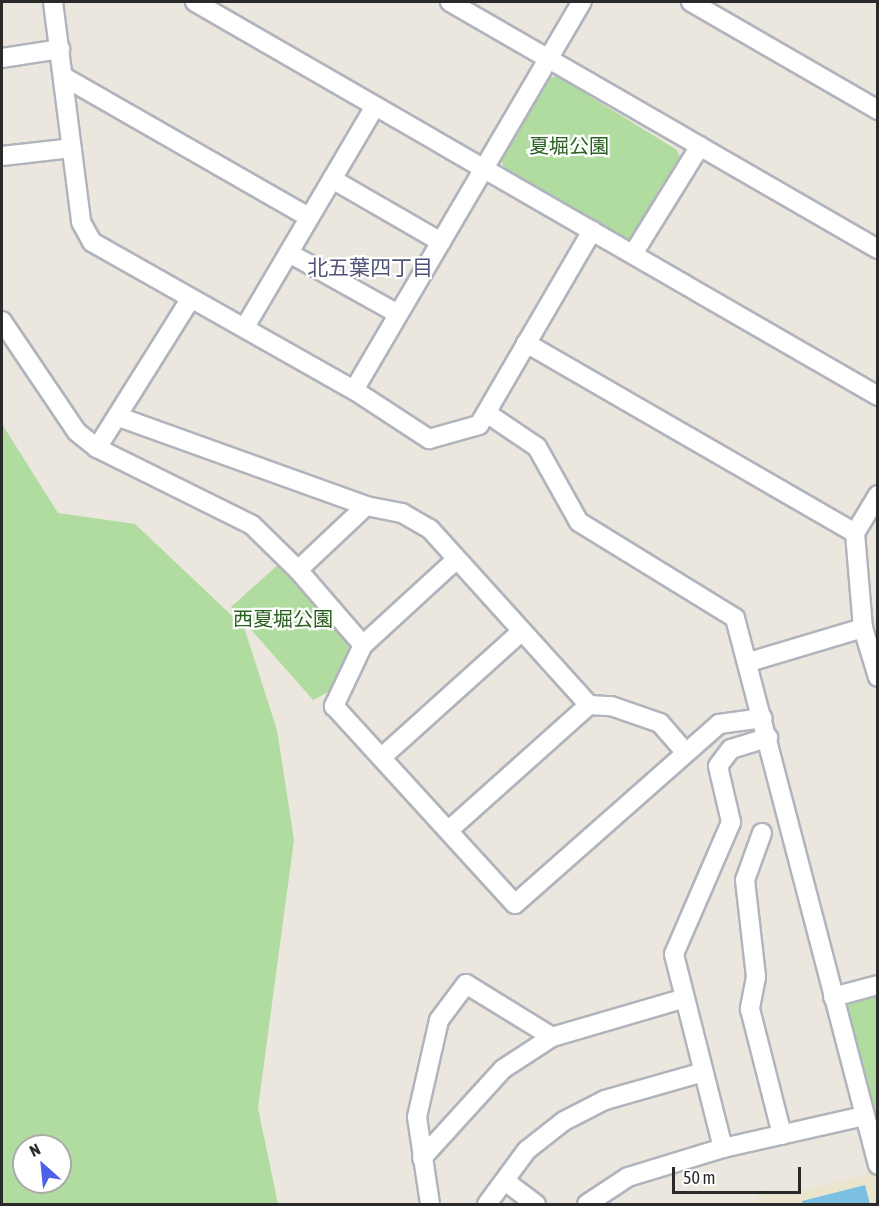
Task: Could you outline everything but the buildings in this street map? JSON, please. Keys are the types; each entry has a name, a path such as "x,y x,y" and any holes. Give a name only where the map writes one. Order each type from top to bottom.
{"street":[{"path":"53,2 81,222 92,242 190,300 244,327 354,390 429,439 479,425 488,414 526,343 592,231"},
{"path":"195,2 374,108 878,396"},
{"path":"450,2 878,249"},
{"path":"354,390 582,2"},
{"path":"691,2 878,111"},
{"path":"2,58 60,49"},
{"path":"64,77 308,217"},
{"path":"244,327 374,108"},
{"path":"633,254 700,146"},
{"path":"2,156 72,148"},
{"path":"332,179 441,242"},
{"path":"289,253 398,314"},
{"path":"97,448 119,417 190,300"},
{"path":"2,321 77,432 97,448 252,525 298,570 363,645"},
{"path":"526,343 855,533"},
{"path":"488,414 537,447 579,522 735,618 749,662 877,1165"},
{"path":"119,417 366,506 402,513 430,529 589,705"},
{"path":"878,495 855,533 863,628 878,677"},
{"path":"298,570 366,506"},
{"path":"457,559 363,645 334,706 514,904 684,751 719,724 763,718"},
{"path":"749,662 863,628"},
{"path":"382,757 522,632"},
{"path":"449,830 589,705 611,706 660,723 684,751"},
{"path":"723,1148 682,999 674,954 731,822 718,766 731,749 768,738"},
{"path":"762,834 745,880 756,977 750,1009 782,1135"},
{"path":"430,1204 417,1117 424,1065 439,1020 466,984 552,1037"},
{"path":"833,997 878,985"},
{"path":"422,1158 503,1069 552,1037 682,999"},
{"path":"487,1204 527,1150 564,1121 605,1100 702,1072"},
{"path":"587,1204 628,1177 723,1148 864,1116"},
{"path":"505,1181 536,1204"}],"shaded area":[{"path":"877,1165 877,1204 752,1204 762,1190 793,1193 869,1174"}],"green space":[{"name":"夏堀公園","path":"557,76 677,150 682,162 638,236 628,242 505,169 499,157 542,79"},
{"path":"2,424 58,513 135,524 244,627 277,730 294,840 258,1108 278,1204 2,1204"},
{"name":"西夏堀公園","path":"279,564 348,645 351,657 332,690 313,700 231,607"},
{"path":"877,991 877,1121 846,1007 853,998"}],"water":[{"path":"865,1185 870,1204 803,1204 802,1201"}],"district":[{"name":"北五葉四丁目","path":"370,267"}]}
